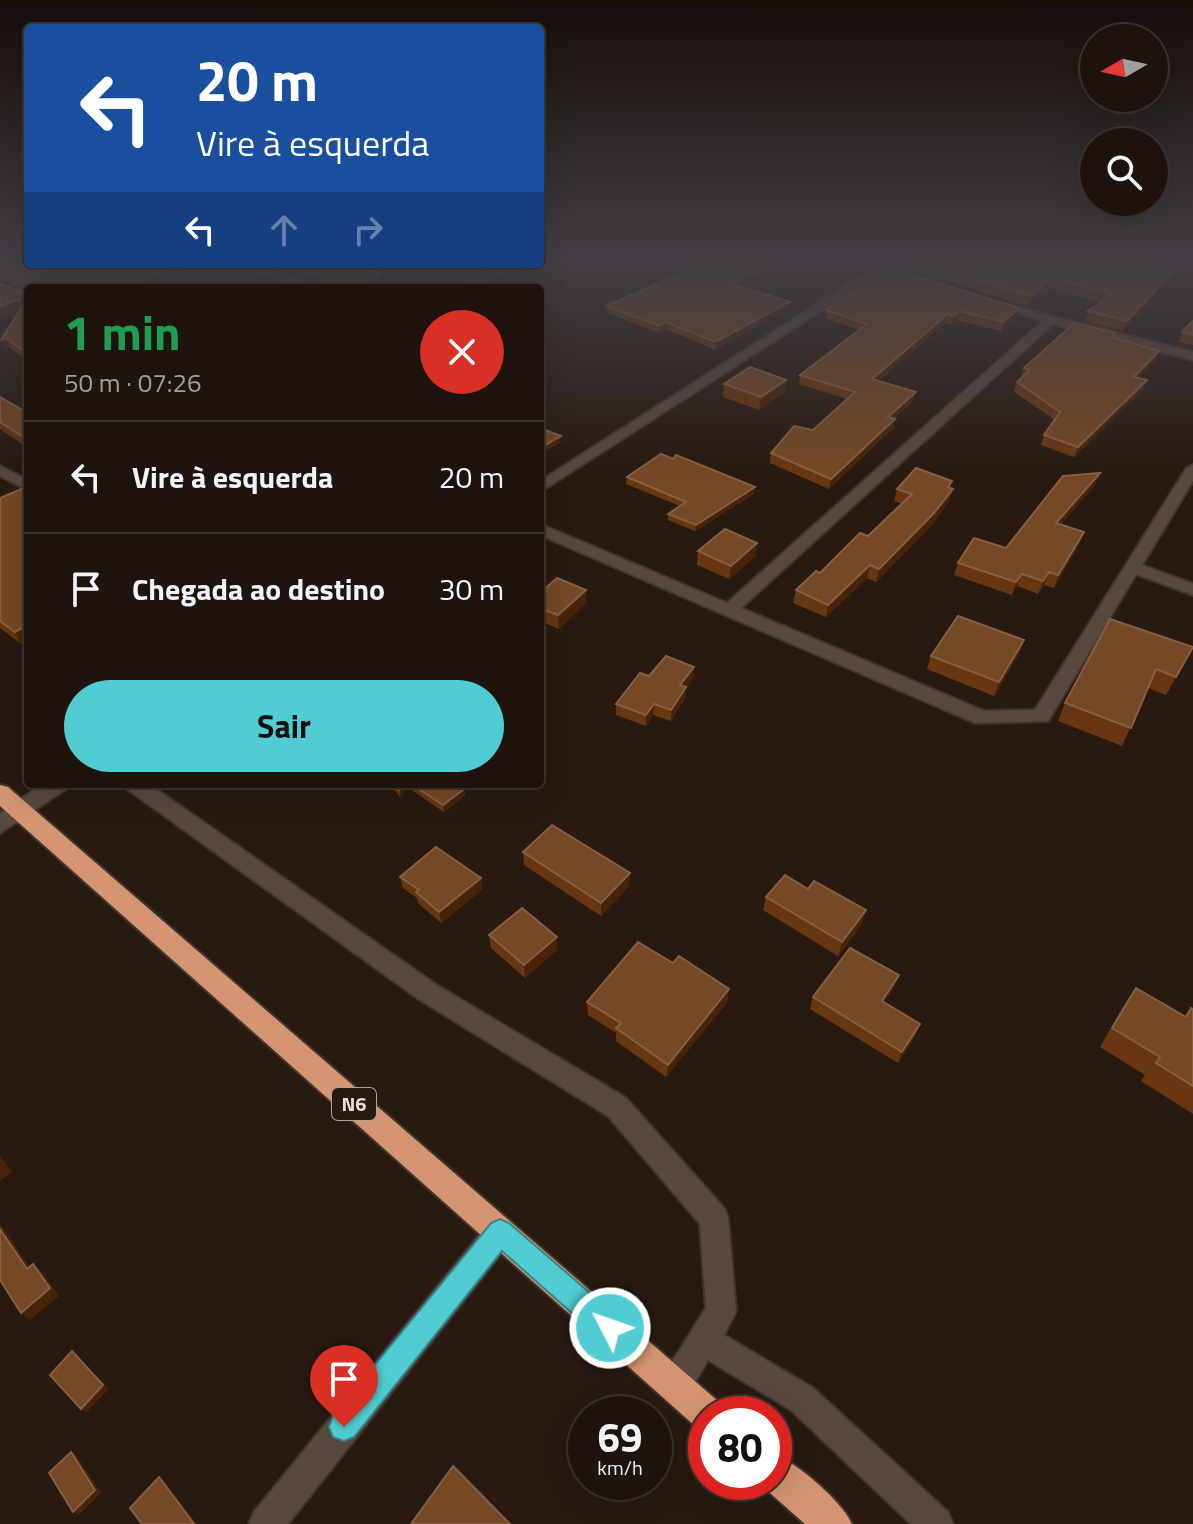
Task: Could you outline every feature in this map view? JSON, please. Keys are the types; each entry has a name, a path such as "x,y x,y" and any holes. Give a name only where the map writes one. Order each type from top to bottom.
{"highway":[{"name":"N6","path":"6,809 500,1232 688,1397"},
{"path":"792,1488 833,1524"}],"street":[{"path":"544,485 781,332"},
{"path":"729,610 1038,332"},
{"path":"1099,332 1193,356"},
{"path":"544,531 982,718 1041,716 1193,469"},
{"path":"0,470 23,488"},
{"path":"1132,567 1193,590"},
{"path":"6,809 51,788"},
{"path":"140,788 426,991 617,1107 714,1218 721,1311 675,1386"},
{"path":"266,1524 500,1232"},
{"path":"704,1340 802,1399 936,1524"}],"building":[{"path":"6,332 24,332 24,351 6,338 1,340"},
{"path":"691,332 734,332 715,342"},
{"path":"856,332 927,332 872,379 916,392 888,417 895,419 831,479 771,453 794,426 813,430 855,392 800,375"},
{"path":"1064,332 1112,332 1116,333 1112,337 1159,351 1134,377 1147,380 1078,447 1044,435 1060,412 1017,382 1030,370 1024,368"},
{"path":"750,367 786,380 761,397 724,384"},
{"path":"0,397 24,411 24,437 0,422"},
{"path":"544,430 561,436 544,446"},
{"path":"661,454 673,459 676,455 755,487 696,525 668,514 686,502 627,477"},
{"path":"916,468 952,481 948,487 953,489 879,569 870,565 828,605 796,590 816,571 820,573 860,533 868,536 912,494 897,489"},
{"path":"1100,473 1056,523 1084,532 1058,575 1049,572 1043,581 1022,574 1016,582 958,563 974,538 1006,548 1063,476"},
{"path":"24,488 24,627 15,632 0,621 0,498"},
{"path":"725,529 757,543 731,566 698,551"},
{"path":"557,578 586,590 558,615 544,610 544,589"},
{"path":"958,616 1024,640 999,682 931,656"},
{"path":"1110,619 1193,647 1176,677 1156,669 1131,728 1065,703"},
{"path":"666,656 694,667 680,685 686,687 671,710 654,704 646,715 616,704 640,673 649,676"},
{"path":"417,788 464,789 443,805"},
{"path":"552,825 630,873 601,903 523,852"},
{"path":"436,847 481,878 439,912 416,892 419,890 400,877"},
{"path":"785,875 808,889 814,881 866,910 842,942 766,897"},
{"path":"522,908 557,937 524,965 489,935"},
{"path":"638,942 673,963 679,956 729,989 668,1065 616,1028 621,1023 587,1002"},
{"path":"850,948 899,975 882,1001 920,1024 902,1052 813,997"},
{"path":"1136,988 1186,1017 1193,1009 1193,1086 1156,1063 1160,1057 1112,1028"},
{"path":"0,1229 27,1269 33,1264 50,1288 21,1313 0,1280"},
{"path":"72,1351 103,1385 81,1409 50,1375"},
{"path":"71,1452 95,1490 73,1512 49,1473"},
{"path":"453,1466 510,1524 411,1524"},
{"path":"159,1477 194,1524 142,1524 130,1508"}],"route":[{"path":"344,1427 500,1232 610,1328"}]}
